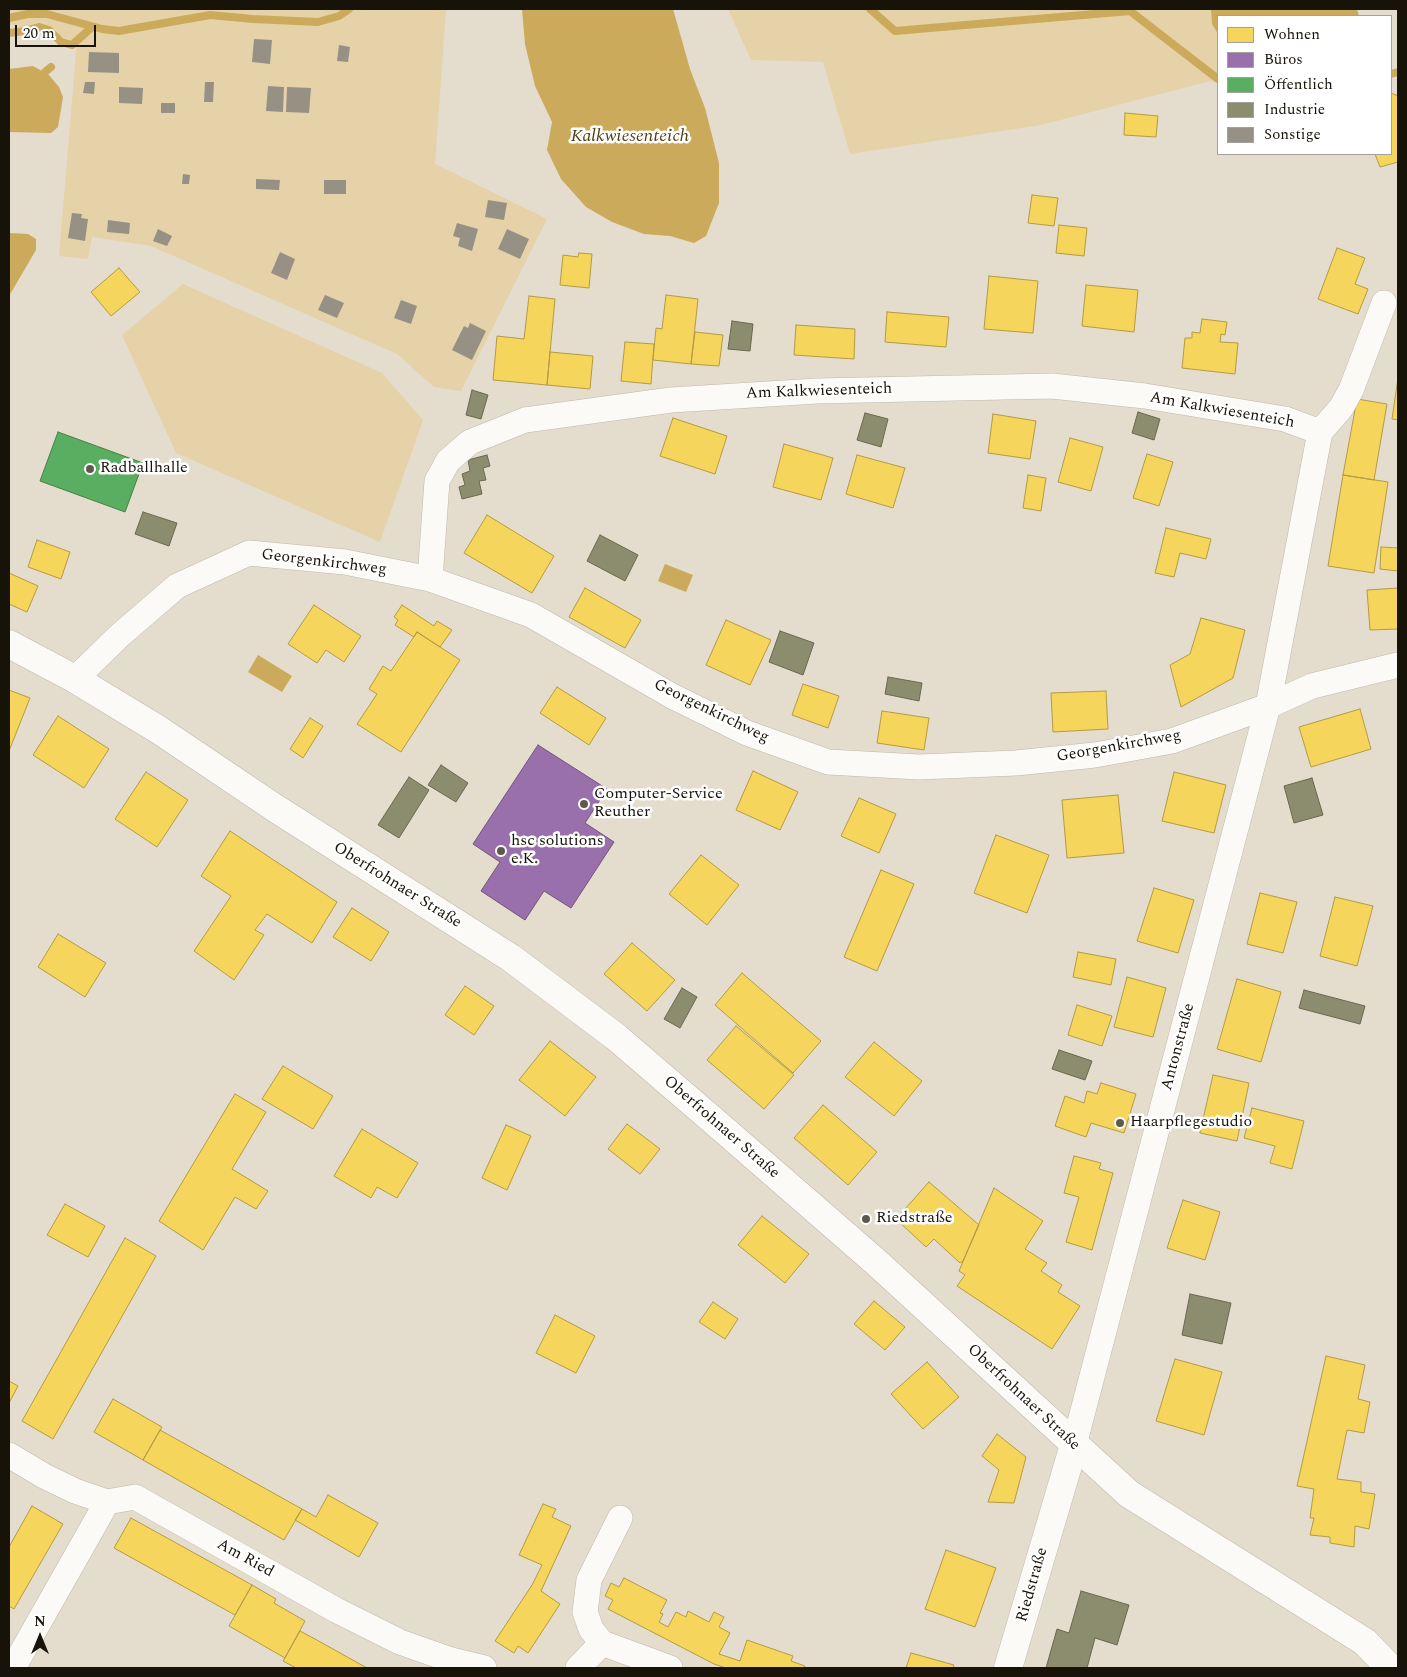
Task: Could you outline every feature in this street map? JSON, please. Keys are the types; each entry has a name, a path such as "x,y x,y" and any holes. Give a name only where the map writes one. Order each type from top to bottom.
{"main road":[{"name":"Oberfrohnaer Straße","path":"9,644 75,678 159,730 275,808 511,958 616,1037 876,1262 1129,1494 1365,1642 1390,1668"},
{"name":"Riedstraße","path":"1008,1668 1074,1445"}],"street":[{"path":"1268,706 1320,432 1341,408 1351,390 1384,303"},
{"name":"Am Kalkwiesenteich","path":"430,579 437,481 448,461 470,442 525,420 671,400 788,392 1052,386 1145,396 1285,419 1320,432"},
{"name":"Georgenkirchweg","path":"75,678 118,636 177,586 249,553 345,562 430,579 531,615 672,696 739,729 828,762 919,767 1016,763 1095,755 1172,741 1268,706 1312,686 1398,665"},
{"name":"Antonstraße","path":"1074,1445 1268,706"},
{"name":"Am Ried","path":"9,1455 44,1476 75,1491 108,1502 135,1497 336,1610 400,1642 450,1660 484,1668"},
{"path":"13,1668 108,1502"},
{"path":"620,1518 589,1580 585,1612 591,1628 602,1643 670,1668"},
{"path":"578,1668 602,1643"}],"shaded area":[{"path":"9,9 446,9 435,164 547,219 461,391 434,387 397,354 151,246 92,237 88,259 59,256 77,42 9,24"},
{"path":"728,9 1211,9 1212,24 1217,32 1217,79 1041,125 850,154 823,62 751,60"},
{"path":"183,284 382,373 423,420 380,542 176,453 122,335"}],"water":[{"name":"Kalkwiesenteich","path":"522,9 673,9 690,69 705,108 719,163 719,203 706,236 694,243 670,236 644,234 612,222 586,207 561,179 547,150 552,122 535,86 525,44"},
{"path":"1211,9 1357,9 1359,15 1217,15 1217,32 1212,24"},
{"path":"33,66 49,75 59,87 63,97 58,127 51,133 9,132 9,69"},
{"path":"9,233 28,234 36,239 36,250 9,296"},
{"path":"665,564 693,575 686,592 658,581"},
{"path":"258,655 292,676 282,692 248,672"}],"building: Wohnen":[{"path":"1392,93 1398,96 1398,162 1380,167 1375,155 1392,155"},
{"path":"1125,113 1158,116 1156,137 1124,135"},
{"path":"1032,195 1058,198 1054,226 1028,223"},
{"path":"1059,225 1087,228 1084,256 1056,253"},
{"path":"1337,248 1365,258 1355,284 1368,289 1358,314 1318,299"},
{"path":"579,253 592,254 589,288 560,285 563,255 578,257"},
{"path":"119,268 140,292 111,316 91,292"},
{"path":"989,276 1038,281 1033,333 984,329"},
{"path":"1086,285 1138,290 1134,332 1082,326"},
{"path":"666,295 698,299 691,364 653,360 656,328 662,329"},
{"path":"529,296 555,299 547,385 493,380 497,336 524,339"},
{"path":"887,312 949,317 946,347 885,342"},
{"path":"1202,319 1227,322 1225,335 1221,334 1220,342 1238,343 1235,374 1182,368 1185,338 1192,338 1192,332 1200,333"},
{"path":"796,325 855,329 854,359 794,355"},
{"path":"695,332 723,335 719,366 691,364"},
{"path":"625,342 654,344 651,384 621,381"},
{"path":"550,352 593,356 590,389 547,385"},
{"path":"1398,378 1398,420 1392,419"},
{"path":"1357,399 1387,404 1374,480 1343,475"},
{"path":"993,414 1036,421 1030,459 988,453"},
{"path":"673,418 727,436 715,474 660,456"},
{"path":"1070,438 1103,447 1091,491 1058,482"},
{"path":"784,444 833,458 821,500 773,487"},
{"path":"1147,454 1173,462 1159,506 1133,498"},
{"path":"857,455 905,468 893,508 846,494"},
{"path":"1028,475 1046,478 1041,511 1023,508"},
{"path":"1343,475 1388,482 1374,573 1328,566"},
{"path":"487,515 554,556 532,593 464,553"},
{"path":"1166,528 1211,539 1206,559 1180,553 1174,577 1155,573"},
{"path":"37,540 70,552 61,579 28,567"},
{"path":"1381,547 1398,548 1398,571 1380,569"},
{"path":"9,573 38,586 27,612 9,604"},
{"path":"585,588 641,620 625,648 569,617"},
{"path":"1398,588 1398,629 1370,630 1367,590"},
{"path":"314,605 361,636 344,662 326,650 317,663 288,644"},
{"path":"402,605 434,626 437,621 452,630 440,647 417,632 414,637 395,625 398,620 394,617"},
{"path":"1201,618 1245,630 1233,678 1181,707 1170,665 1190,654"},
{"path":"726,620 771,640 750,685 706,665"},
{"path":"417,632 460,660 401,752 357,724 377,694 369,689 383,666 391,671"},
{"path":"803,684 839,696 828,728 792,715"},
{"path":"557,687 606,718 589,745 540,713"},
{"path":"9,690 30,698 9,751"},
{"path":"1106,691 1108,729 1053,732 1051,693"},
{"path":"1360,709 1371,749 1311,767 1299,727"},
{"path":"882,711 929,718 924,750 877,743"},
{"path":"58,716 109,749 84,788 33,755"},
{"path":"310,718 323,726 303,758 290,749"},
{"path":"753,771 798,792 780,830 736,810"},
{"path":"146,772 188,800 157,847 115,819"},
{"path":"1174,772 1226,785 1214,833 1162,821"},
{"path":"1118,795 1124,853 1067,858 1062,800"},
{"path":"859,798 896,814 879,853 841,836"},
{"path":"230,831 337,902 312,943 267,914 255,930 264,935 234,980 194,951 231,896 201,876"},
{"path":"996,835 1049,855 1027,913 974,893"},
{"path":"701,855 739,885 707,925 669,894"},
{"path":"881,870 914,884 877,971 844,957"},
{"path":"1154,888 1194,900 1178,953 1137,941"},
{"path":"1260,893 1297,902 1283,953 1247,944"},
{"path":"1335,897 1373,906 1357,966 1320,956"},
{"path":"352,908 389,932 371,961 333,937"},
{"path":"58,934 106,963 85,997 38,967"},
{"path":"632,943 675,980 647,1011 604,974"},
{"path":"1078,952 1116,959 1111,985 1073,977"},
{"path":"742,973 821,1041 793,1073 715,1005"},
{"path":"1127,977 1166,988 1153,1037 1114,1027"},
{"path":"1237,979 1281,992 1261,1062 1217,1049"},
{"path":"465,986 494,1006 474,1035 445,1015"},
{"path":"1077,1005 1112,1016 1102,1046 1068,1035"},
{"path":"736,1026 794,1075 764,1109 707,1060"},
{"path":"550,1041 596,1077 565,1116 519,1080"},
{"path":"874,1042 922,1081 894,1116 845,1077"},
{"path":"283,1066 333,1096 313,1129 262,1099"},
{"path":"1213,1075 1249,1083 1237,1141 1200,1133"},
{"path":"1101,1083 1136,1094 1124,1133 1091,1123 1086,1137 1055,1126 1065,1096 1084,1103 1087,1091 1097,1094"},
{"path":"235,1094 266,1112 232,1169 268,1191 256,1209 235,1197 203,1250 159,1221"},
{"path":"823,1105 877,1152 848,1185 794,1138"},
{"path":"1252,1108 1304,1121 1292,1169 1270,1163 1275,1146 1244,1138"},
{"path":"627,1124 660,1149 640,1174 608,1149"},
{"path":"506,1125 531,1136 507,1190 482,1178"},
{"path":"362,1129 418,1163 397,1198 377,1187 371,1198 334,1176"},
{"path":"1074,1156 1101,1163 1099,1169 1113,1173 1092,1250 1066,1242 1079,1197 1064,1193"},
{"path":"929,1182 979,1225 963,1261 960,1263 934,1239 926,1247 896,1219"},
{"path":"994,1188 1043,1221 1025,1249 1047,1263 1041,1271 1062,1285 1058,1292 1080,1306 1052,1349 957,1286 965,1275 959,1271"},
{"path":"1183,1200 1220,1212 1205,1260 1167,1248"},
{"path":"65,1204 105,1226 88,1257 47,1235"},
{"path":"762,1216 809,1254 785,1283 738,1245"},
{"path":"125,1238 156,1256 53,1439 22,1421"},
{"path":"874,1301 905,1327 885,1350 854,1324"},
{"path":"713,1302 738,1319 725,1339 699,1322"},
{"path":"555,1315 595,1336 576,1373 536,1353"},
{"path":"1326,1356 1365,1365 1358,1399 1370,1402 1364,1433 1347,1430 1337,1479 1361,1482 1361,1492 1375,1494 1369,1529 1355,1526 1354,1547 1330,1543 1330,1537 1310,1535 1314,1518 1310,1518 1314,1489 1297,1486"},
{"path":"1175,1359 1222,1372 1204,1435 1156,1421"},
{"path":"927,1362 959,1397 923,1429 891,1394"},
{"path":"9,1381 18,1386 9,1403"},
{"path":"113,1399 162,1427 143,1460 94,1432"},
{"path":"160,1430 302,1509 284,1540 143,1460"},
{"path":"997,1434 1026,1457 1014,1503 988,1502 999,1470 982,1456"},
{"path":"328,1495 378,1523 359,1557 295,1520 302,1509 316,1517"},
{"path":"543,1504 556,1509 552,1517 571,1526 541,1591 560,1604 528,1653 518,1646 514,1653 495,1641 532,1585 542,1565 519,1555"},
{"path":"32,1506 63,1524 14,1609 9,1606 9,1547"},
{"path":"131,1518 252,1585 235,1615 114,1548"},
{"path":"946,1550 996,1568 975,1627 925,1609"},
{"path":"624,1578 667,1600 660,1613 663,1614 659,1622 668,1627 676,1612 686,1617 688,1611 709,1622 714,1612 724,1617 719,1627 730,1633 719,1654 740,1661 747,1640 793,1656 791,1661 805,1666 804,1668 726,1668 714,1664 608,1609 613,1600 605,1596 611,1583 619,1587"},
{"path":"252,1585 276,1599 274,1603 305,1621 285,1658 229,1626"},
{"path":"300,1631 367,1668 296,1668 283,1661"},
{"path":"911,1653 954,1665 953,1668 906,1668"}],"building: Büros":[{"path":"538,745 607,789 585,823 614,842 571,908 544,891 525,920 481,891 500,862 473,844"}],"building: Öffentlich":[{"path":"58,432 143,463 125,512 40,481"}],"building: Industrie":[{"path":"732,321 753,324 750,351 728,349"},
{"path":"472,390 488,395 481,419 466,415"},
{"path":"1138,412 1160,419 1154,440 1132,433"},
{"path":"865,413 888,419 881,447 857,440"},
{"path":"487,455 490,466 483,468 486,480 479,481 482,494 462,499 459,487 465,485 462,474 470,471 468,460"},
{"path":"143,512 177,523 169,546 135,534"},
{"path":"600,535 638,555 625,581 587,561"},
{"path":"780,631 814,643 803,675 769,662"},
{"path":"888,677 922,683 919,701 885,694"},
{"path":"441,765 468,783 456,802 428,785"},
{"path":"409,777 429,790 399,838 378,825"},
{"path":"1312,778 1323,815 1294,823 1284,786"},
{"path":"682,988 697,997 680,1028 664,1019"},
{"path":"1304,990 1365,1006 1360,1024 1299,1008"},
{"path":"1059,1050 1092,1061 1085,1080 1052,1069"},
{"path":"1190,1294 1231,1303 1222,1344 1182,1335"},
{"path":"1081,1591 1129,1605 1117,1645 1095,1638 1087,1668 1046,1668 1057,1629 1069,1633"}],"building: Sonstige":[{"path":"254,39 272,40 270,64 252,62"},
{"path":"339,45 350,47 348,62 337,61"},
{"path":"89,52 119,53 119,73 88,72"},
{"path":"85,82 95,82 94,94 83,93"},
{"path":"205,82 214,82 213,102 204,102"},
{"path":"268,86 284,87 283,112 266,111"},
{"path":"119,87 143,88 142,104 119,103"},
{"path":"287,87 311,88 309,113 286,112"},
{"path":"161,103 175,103 175,113 161,113"},
{"path":"183,174 190,175 189,184 182,184"},
{"path":"256,179 280,180 279,190 256,189"},
{"path":"324,180 346,180 346,194 324,194"},
{"path":"488,200 507,203 504,220 485,217"},
{"path":"72,213 82,214 81,218 88,219 85,241 68,238"},
{"path":"108,220 130,223 129,234 107,232"},
{"path":"457,223 478,229 472,251 458,246 460,238 453,236"},
{"path":"158,229 172,236 167,246 153,241"},
{"path":"507,229 529,239 520,259 498,249"},
{"path":"280,252 295,259 287,280 271,273"},
{"path":"325,295 344,303 337,318 318,310"},
{"path":"401,300 417,306 411,324 394,318"},
{"path":"470,323 486,331 472,360 452,350 464,326 468,328"}],"waterway":[{"path":"9,18 28,14 47,14 102,29 119,31 210,15 318,22 339,16 349,9"},
{"path":"870,9 895,31 1130,11 1217,78"},
{"path":"9,33 39,27 49,30 61,42 72,45 92,27"},
{"path":"45,72 51,67"},
{"path":"1392,74 1398,72"}],"place":[{"name":"Radballhalle","path":"90,469"},
{"name":"Computer-Service Reuther","path":"584,804"},
{"name":"hsc solutions e.K.","path":"501,851"},
{"name":"Haarpflegestudio","path":"1120,1123"},
{"name":"Riedstraße","path":"866,1219"}]}
